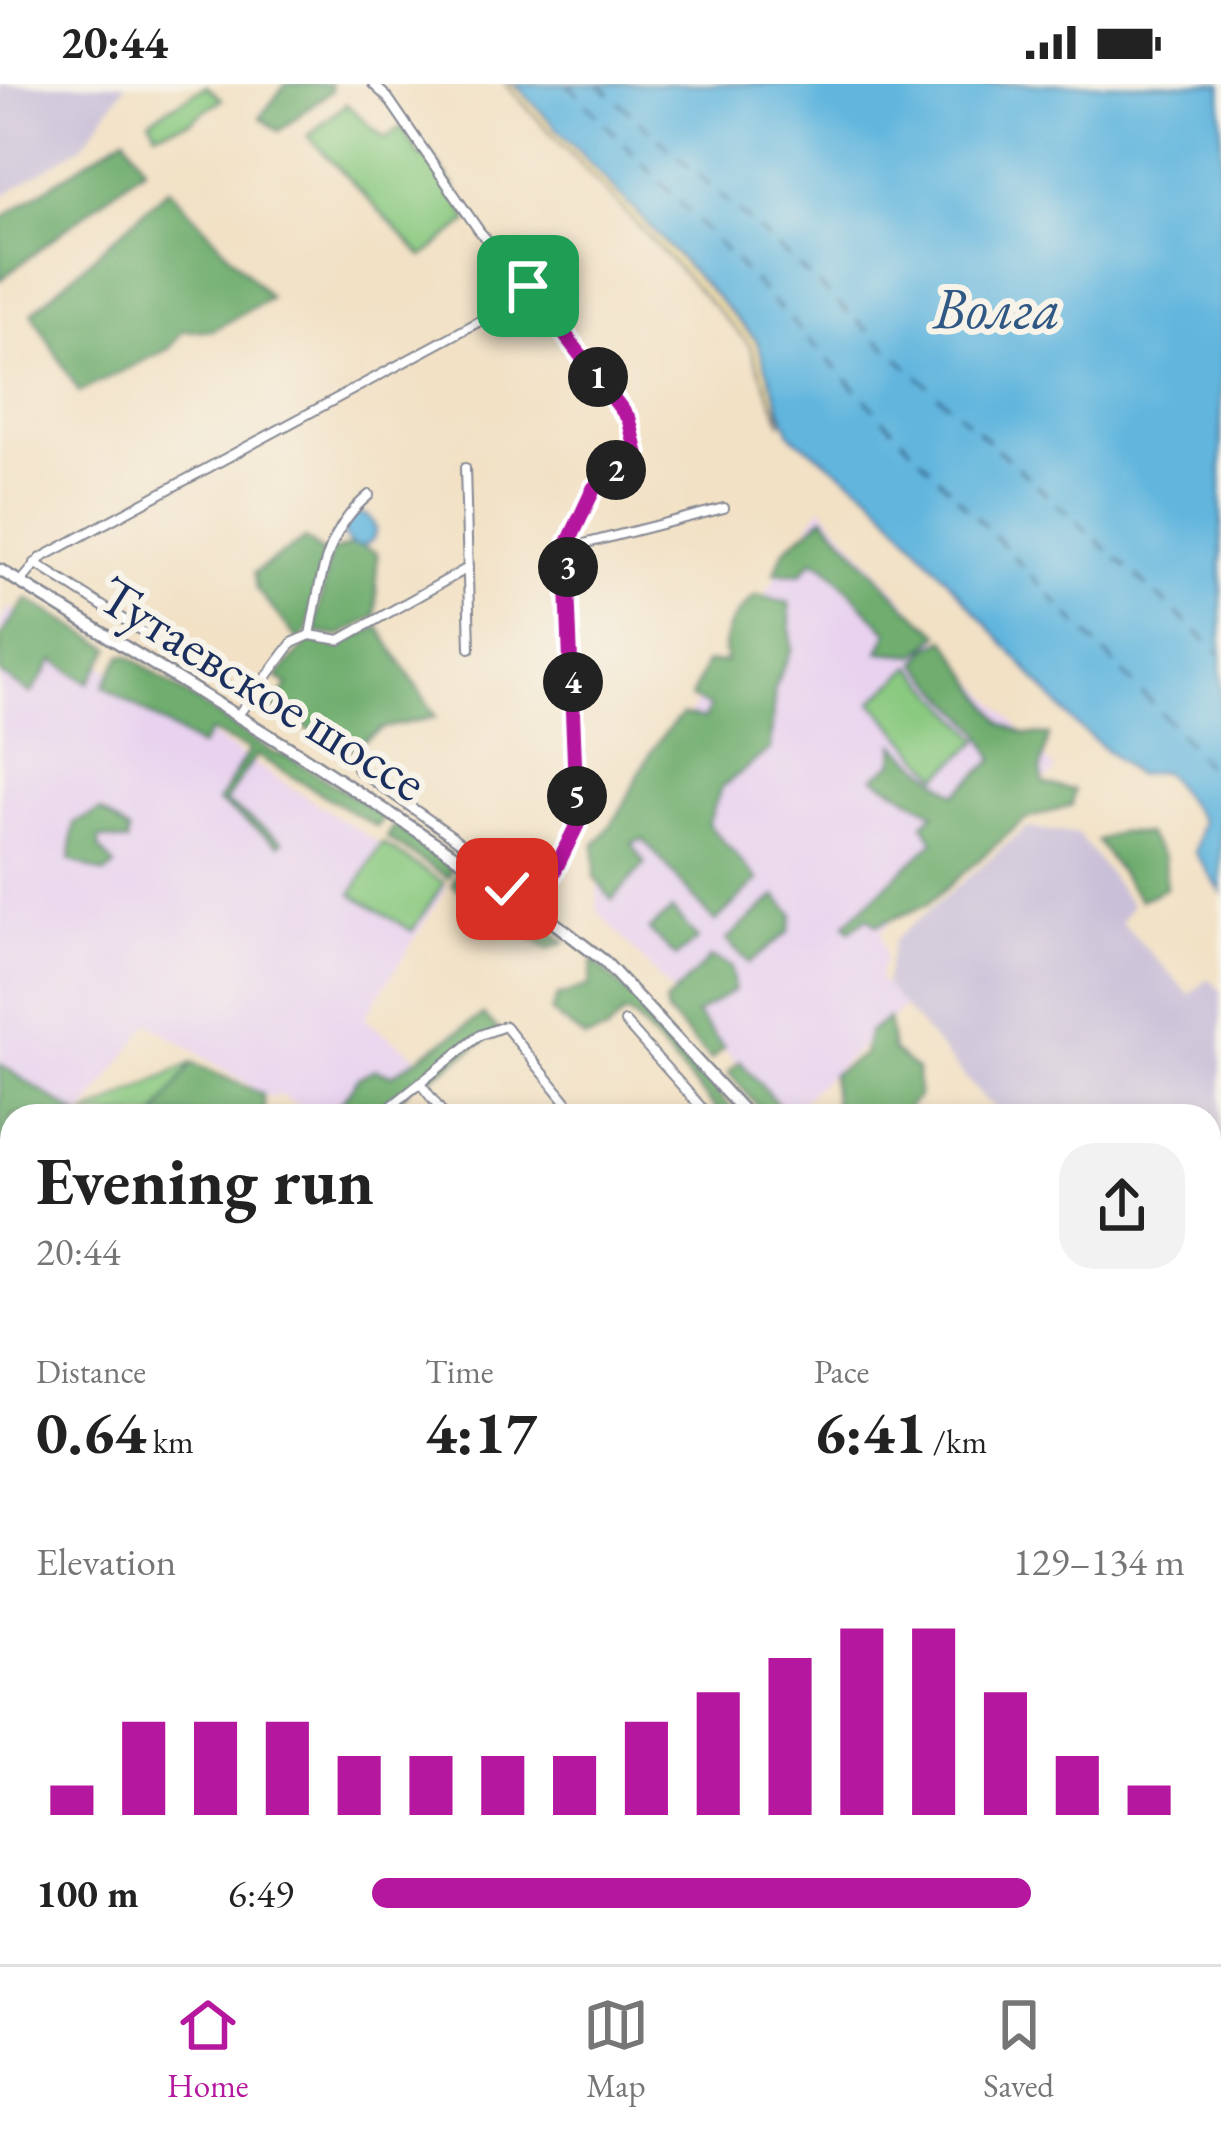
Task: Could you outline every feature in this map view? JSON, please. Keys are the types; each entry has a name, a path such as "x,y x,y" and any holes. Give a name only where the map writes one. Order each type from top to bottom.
{"main road":[{"name":"Тутаевское шоссе","path":"0,570 238,715 536,908 604,961 737,1104"}],"street":[{"path":"373,84 388,98 480,232 528,286 629,419 637,453 594,488 566,548 577,825 536,908"},
{"path":"20,583 35,563 493,314 528,286"},
{"path":"465,468 470,647"},
{"path":"310,635 327,551 342,517 369,495"},
{"path":"566,548 724,508"},
{"path":"35,563 248,699"},
{"path":"238,715 292,643 310,635 340,640 469,568"},
{"path":"357,769 459,841"},
{"path":"391,813 402,798"},
{"path":"625,1022 699,1104"},
{"path":"395,1104 480,1035 505,1026 568,1104"},
{"path":"421,1084 436,1104"}],"shaded area":[{"path":"0,84 126,84 83,145 0,198"},
{"path":"821,506 1056,770 881,931 885,959 878,978 904,1007 798,1104 774,1104 597,910 599,857"},
{"path":"10,607 447,887 364,1019 422,1060 372,1104 295,1104 281,1095 270,1098 149,1023 91,1104 63,1104 0,1064 0,623"},
{"path":"1026,828 1078,834 1132,905 1121,922 1190,995 1209,978 1221,991 1221,1104 990,1104 885,985 894,940"}],"green space":[{"path":"286,84 331,84 331,91 279,131 260,117"},
{"path":"206,86 222,99 190,122 156,132 150,119"},
{"path":"346,104 385,139 401,127 422,158 429,152 453,185 468,221 423,257 308,136"},
{"path":"125,136 145,167 0,280 0,219"},
{"path":"169,188 270,298 213,330 182,331 170,348 79,392 32,313"},
{"path":"824,516 907,607 940,634 916,655 879,652 888,632 826,566 813,560 801,574 775,573 784,550"},
{"path":"305,539 323,553 307,632 299,641 256,589 254,573"},
{"path":"355,543 377,553 376,616 339,636 314,632 330,553"},
{"path":"756,595 789,603 792,649 775,686 770,749 721,788 708,824 758,880 715,922 643,839 632,843 645,864 612,900 595,878 595,844 620,812 666,731 682,715 704,719 710,707 691,698 706,663 726,662 726,632"},
{"path":"27,599 111,648 89,683 54,660 31,694 0,674 0,637"},
{"path":"379,627 436,717 383,728 344,753 273,706 288,685 277,677 312,638 341,643"},
{"path":"946,639 1002,723 1025,734 1049,735 1041,769 1044,784 1074,790 1072,805 1024,820 927,905 877,925 867,917 850,931 845,924 934,841 923,824 934,813 874,777 894,762 895,744 955,794 994,760 980,731 917,663 928,648"},
{"path":"128,655 273,753 289,757 385,816 377,827 256,755 225,802 283,841 279,845 218,802 249,750 210,732 200,747 104,686 121,656"},
{"path":"912,666 980,740 939,776 872,702"},
{"path":"101,811 129,832 127,842 100,838 99,848 115,866 105,874 70,860 74,823"},
{"path":"394,825 453,866 448,878 387,838"},
{"path":"1119,832 1146,834 1164,858 1166,888 1140,900 1097,841"},
{"path":"382,843 444,883 412,931 352,894"},
{"path":"459,870 565,942 548,949 452,885"},
{"path":"776,896 793,914 789,932 749,963 726,940"},
{"path":"672,910 698,939 676,957 649,930"},
{"path":"711,957 731,967 734,990 696,1014 724,1047 711,1060 667,1013 665,1003"},
{"path":"593,960 644,1009 727,1104 712,1104 633,1017 624,1014 607,1032 585,1038 551,1013 557,997 589,986"},
{"path":"483,1015 499,1030 428,1080 413,1079 394,1104 340,1104 358,1078 375,1069 392,1075"},
{"path":"888,1018 893,1051 917,1070 918,1097 911,1104 835,1104 831,1075 864,1054 868,1033"},
{"path":"740,1061 778,1104 756,1104 728,1072"},
{"path":"192,1063 262,1094 263,1104 108,1104"},
{"path":"192,1063 262,1094 263,1104 164,1104"},
{"path":"0,1064 62,1104 0,1104"}],"sand":[{"path":"505,84 515,84 533,102 756,340 774,382 782,425 749,344"}],"water":[{"name":"Волга","path":"515,84 1221,84 1221,892 1195,852 1202,821 1167,776 1161,771 1135,775 1075,724 872,494 790,434 756,339"},
{"path":"359,514 370,519 375,530 370,541 359,546 348,541 343,530 348,519"}],"ferry route":[{"path":"568,84 1177,730 1221,784"},
{"path":"599,84 1221,654"}],"route":[{"path":"507,889 536,908 562,864 577,825 566,548 594,488 637,453 638,439 629,419 528,286"}]}
